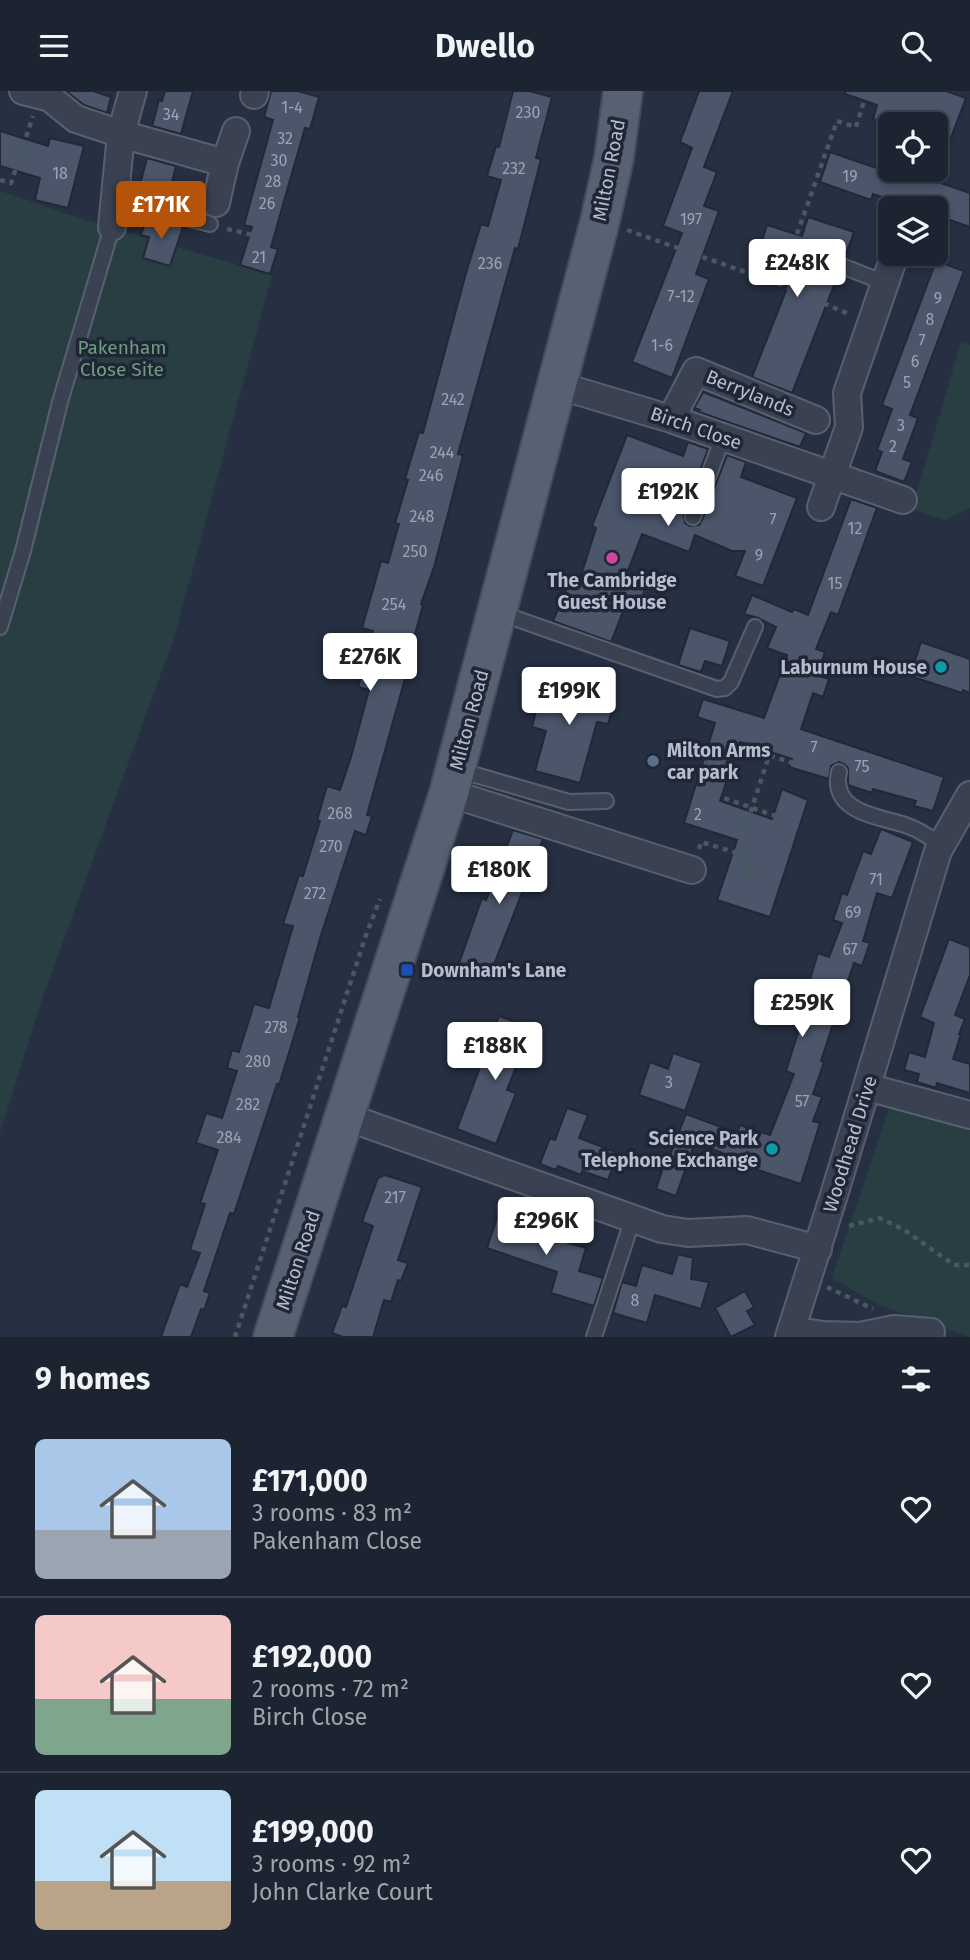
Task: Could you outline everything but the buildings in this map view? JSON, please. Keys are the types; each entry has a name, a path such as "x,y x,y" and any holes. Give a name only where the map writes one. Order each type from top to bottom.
{"main road":[{"name":"Milton Road","path":"273,1337 452,781 600,221 614,158 623,91"}],"street":[{"path":"112,227 121,135 133,91"},
{"path":"32,93 50,98 76,119 121,135 225,163"},
{"path":"213,214 236,131"},
{"path":"821,507 849,427 847,393 891,266"},
{"name":"Berrylands","path":"671,419 696,371 816,420"},
{"name":"Birch Close","path":"557,385 671,419 902,500"},
{"path":"452,781 692,870"},
{"name":"Woodhead Drive","path":"790,1333 942,845 970,795"},
{"path":"867,1087 970,1115"},
{"path":"344,1116 662,1229 688,1233 747,1230 820,1241"},
{"path":"790,1333 860,1336 894,1329 931,1332"}],"lane":[{"path":"115,199 213,214"},
{"path":"0,627 23,551 60,403 112,227"},
{"path":"798,249 885,283"},
{"path":"693,517 723,437"},
{"path":"496,611 717,689 725,688 731,682 755,627"},
{"path":"839,772 836,785 842,799 855,809 911,827 942,845"},
{"path":"452,781 569,802 606,801"},
{"path":"594,1337 633,1218"}],"path":[{"path":"798,249 837,121 856,127 867,91"},
{"path":"0,180 10,183 32,93"},
{"path":"623,228 779,284 871,324"},
{"path":"779,284 788,258"},
{"path":"732,743 799,765"},
{"path":"762,878 747,873 752,859 737,853 769,756"},
{"path":"715,795 784,819"},
{"path":"235,1337 380,899"},
{"path":"820,1241 879,1218 904,1229 954,1265 970,1265"},
{"path":"808,1278 874,1310"}],"green space":[{"name":"Pakenham Close Site","path":"0,191 89,221 272,275 174,638 42,999 0,1133"},
{"path":"961,342 970,345 970,508 945,520 912,509"},
{"path":"890,1105 970,1128 970,1337 879,1305 832,1278"}],"place":[{"name":"The Cambridge Guest House","path":"612,558"},
{"name":"Laburnum House","path":"941,667"},
{"name":"Milton Arms car park","path":"653,761"},
{"name":"Downham's Lane","path":"407,970"},
{"name":"Science Park Telephone Exchange","path":"772,1149"}]}
